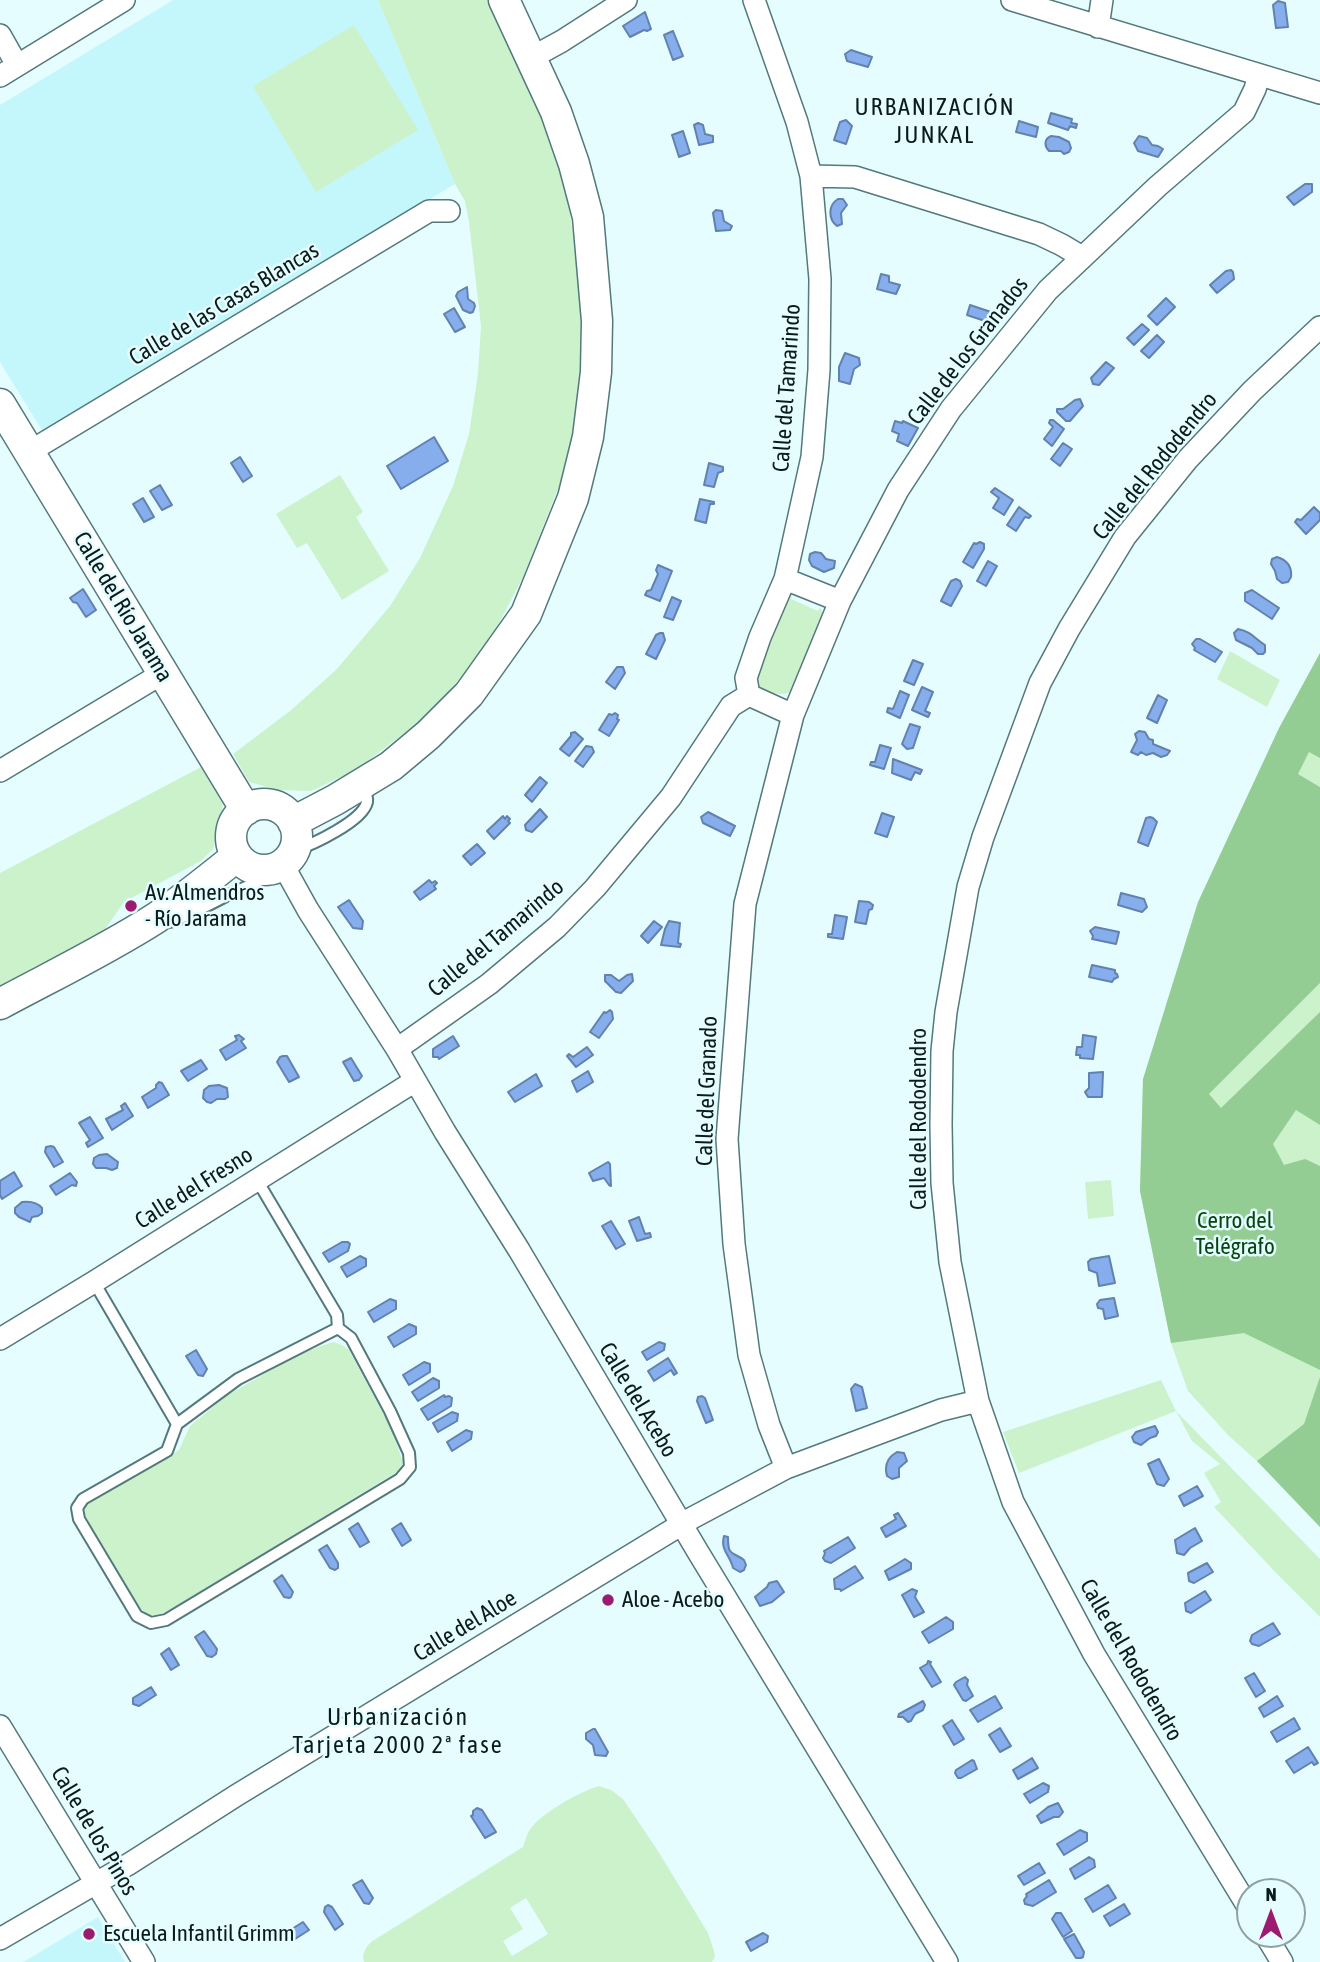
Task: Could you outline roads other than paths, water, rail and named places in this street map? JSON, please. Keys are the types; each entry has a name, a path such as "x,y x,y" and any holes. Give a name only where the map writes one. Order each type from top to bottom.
{"street":[{"path":"0,35 9,71 124,0"},
{"path":"284,852 283,811 269,805 261,805 246,810 235,823 232,831 233,848 244,863 253,868 284,852 361,784 391,766 428,735 469,694 526,614 573,498 588,437 596,372 597,321 588,217 556,111 504,0"},
{"path":"531,58 626,0"},
{"name":"Calle del Tamarindo","path":"397,1049 489,984 557,928 595,888 671,797 731,706 748,695 746,678 760,636 785,579 812,457 819,370 820,279 811,176 797,122 754,0"},
{"path":"1012,0 1320,93"},
{"path":"1098,27 1102,0"},
{"name":"Calle de los Granados","path":"793,715 840,601 898,490 951,409 1048,290 1158,186 1244,113 1259,75"},
{"path":"811,176 855,177 1039,234 1082,257"},
{"name":"Calle de las Casas Blancas","path":"29,452 429,211 449,211"},
{"name":"Calle del Rododendro","path":"1236,1887 1087,1642 1013,1503 978,1401 950,1262 942,1183 942,1051 946,1012 968,887 983,837 1040,683 1069,629 1125,537 1197,449 1252,391 1320,327"},
{"name":"Calle del Río Jarama","path":"0,404 246,810"},
{"path":"785,579 840,601"},
{"path":"0,771 163,673"},
{"path":"748,695 793,715"},
{"name":"Calle del Granado","path":"786,1468 769,1425 749,1355 734,1244 727,1139 745,904 793,715"},
{"name":"Calle del Acebo","path":"284,852 308,910 397,1049 947,1962"},
{"path":"0,1004 154,919 237,856"},
{"name":"Calle del Fresno","path":"0,1339 415,1081"},
{"name":"Calle del Aloe","path":"0,1939 95,1884 681,1524 786,1468 941,1410 978,1401"},
{"name":"Calle de los Pinos","path":"0,1726 144,1962"}],"lane":[{"path":"154,919 167,923 190,915 261,880 284,852"},
{"path":"257,1180 337,1315 338,1328 351,1338 390,1411 409,1453 410,1467 400,1479 166,1620 151,1623 137,1616 79,1519 77,1508 83,1499 167,1451 177,1424 238,1379 338,1328"},
{"path":"94,1283 177,1424"}],"water":[{"path":"1278,1 1285,3 1288,27 1276,28 1273,5"},
{"path":"645,12 651,29 630,37 623,26"},
{"path":"673,31 683,56 673,60 664,35"},
{"path":"851,50 872,57 868,67 847,61 845,54"},
{"path":"1051,113 1072,119 1071,123 1077,124 1076,128 1070,126 1068,130 1048,123"},
{"path":"846,120 852,126 846,144 834,140 840,122"},
{"path":"1019,121 1038,127 1036,137 1016,132"},
{"path":"694,125 703,125 705,134 713,136 713,142 699,145"},
{"path":"683,131 690,153 679,157 672,135"},
{"path":"1051,136 1069,142 1069,152 1064,154 1061,151 1049,151 1046,143"},
{"path":"1139,136 1163,149 1158,157 1138,151 1134,143"},
{"path":"1305,184 1312,184 1312,192 1294,205 1287,197"},
{"path":"838,199 843,199 847,205 841,213 842,224 837,226 830,212"},
{"path":"716,210 722,211 724,221 732,226 730,230 716,231 713,213"},
{"path":"1231,270 1234,279 1217,293 1210,285"},
{"path":"881,274 889,276 889,282 900,285 896,294 877,289"},
{"path":"467,287 468,299 475,306 470,313 463,310 456,296"},
{"path":"1166,298 1175,307 1157,325 1148,316"},
{"path":"970,305 991,312 992,318 988,322 967,315"},
{"path":"454,308 465,327 455,332 444,314"},
{"path":"1142,324 1149,330 1134,345 1127,338"},
{"path":"1157,335 1164,342 1149,358 1141,351"},
{"path":"845,353 859,358 860,365 854,369 850,384 839,381 839,367"},
{"path":"1106,362 1114,368 1099,385 1093,384 1091,378"},
{"path":"1080,399 1083,406 1070,421 1066,421 1057,412 1057,409 1063,409"},
{"path":"1050,420 1064,429 1052,446 1044,439 1053,427 1049,423"},
{"path":"895,421 903,421 918,428 908,446 897,441 899,434 892,431"},
{"path":"434,437 448,461 401,489 387,466"},
{"path":"1063,443 1072,449 1060,466 1051,459"},
{"path":"240,457 252,476 243,482 231,463"},
{"path":"709,463 723,467 714,487 704,485"},
{"path":"160,485 172,505 162,510 150,491"},
{"path":"995,488 1013,500 1004,515 993,508 999,498 991,492"},
{"path":"143,498 154,517 144,522 133,504"},
{"path":"700,499 714,502 710,504 706,523 695,520"},
{"path":"1019,507 1031,516 1025,517 1016,531 1007,525"},
{"path":"1314,507 1320,513 1320,520 1306,534 1295,522 1297,519 1301,520"},
{"path":"974,543 984,544 984,549 973,568 963,562"},
{"path":"815,552 835,561 834,568 824,572 812,566 810,554"},
{"path":"1277,557 1290,567 1291,577 1288,582 1282,583 1277,579 1271,564 1272,559"},
{"path":"988,561 997,566 986,586 977,581"},
{"path":"658,565 672,571 660,601 645,595 651,590 658,574"},
{"path":"956,579 962,586 951,606 941,601 951,581"},
{"path":"83,589 96,610 86,617 77,603 70,598"},
{"path":"1252,590 1279,608 1272,619 1245,601 1245,593"},
{"path":"672,597 681,601 673,620 664,617"},
{"path":"1238,629 1265,645 1265,652 1258,654 1236,640 1234,633"},
{"path":"663,633 665,640 656,659 646,654 656,635"},
{"path":"1196,639 1222,652 1215,662 1194,650 1192,644"},
{"path":"913,660 923,664 914,685 904,681"},
{"path":"617,667 623,667 625,673 615,689 606,682"},
{"path":"922,687 933,692 925,711 930,713 928,717 912,710"},
{"path":"900,691 909,695 900,718 887,712 888,708 893,709"},
{"path":"1158,695 1167,700 1157,723 1147,718"},
{"path":"615,713 619,720 609,736 599,730 609,714"},
{"path":"910,724 920,727 913,748 907,749 902,744"},
{"path":"1139,731 1145,732 1149,739 1153,740 1153,744 1170,751 1161,757 1153,753 1146,755 1141,752 1138,755 1131,752 1137,740 1135,734"},
{"path":"575,732 583,739 569,756 560,749 571,733"},
{"path":"880,745 891,748 884,769 870,765 875,762"},
{"path":"586,746 592,747 594,752 583,767 575,761"},
{"path":"893,759 922,770 920,774 915,772 911,780 892,773"},
{"path":"540,777 547,783 532,802 525,795"},
{"path":"540,809 547,817 532,832 526,830 525,825"},
{"path":"708,812 735,826 730,836 703,823 701,817"},
{"path":"882,813 894,817 887,837 875,833"},
{"path":"503,816 510,819 510,823 494,839 487,831"},
{"path":"1150,817 1157,822 1148,846 1138,842 1146,818"},
{"path":"477,844 485,853 471,865 463,856"},
{"path":"429,880 437,883 434,886 436,889 420,900 414,892"},
{"path":"1121,893 1144,899 1147,907 1142,912 1118,905"},
{"path":"349,900 363,921 362,929 353,928 338,907"},
{"path":"859,901 873,905 866,924 855,922"},
{"path":"835,915 847,917 843,939 828,937 828,934 832,934"},
{"path":"654,921 662,927 648,943 641,936"},
{"path":"669,921 680,923 680,947 661,945"},
{"path":"1095,927 1119,932 1116,944 1092,939 1090,931"},
{"path":"1092,965 1115,970 1118,977 1112,982 1089,977"},
{"path":"632,974 633,981 621,993 616,992 605,981 605,975 611,975 619,981"},
{"path":"610,1010 613,1019 599,1038 590,1032 604,1012"},
{"path":"239,1035 244,1039 241,1041 246,1048 226,1060 220,1050 237,1040 235,1036"},
{"path":"1083,1035 1096,1037 1093,1059 1076,1055 1077,1047 1082,1047"},
{"path":"453,1036 459,1046 439,1059 433,1057 433,1049"},
{"path":"587,1047 593,1055 576,1067 567,1056 569,1054 573,1057"},
{"path":"287,1056 299,1077 289,1082 277,1062"},
{"path":"351,1058 362,1076 359,1080 354,1081 343,1062"},
{"path":"201,1060 207,1069 188,1081 181,1071"},
{"path":"588,1071 593,1082 577,1092 572,1081"},
{"path":"1103,1072 1102,1097 1088,1097 1085,1092 1089,1088 1089,1073"},
{"path":"536,1074 542,1086 515,1102 508,1092"},
{"path":"159,1082 169,1095 148,1108 142,1097 156,1088"},
{"path":"209,1086 227,1088 228,1097 207,1102 203,1098 204,1090"},
{"path":"125,1103 133,1116 112,1130 106,1119 123,1110 121,1106"},
{"path":"90,1117 103,1138 88,1147 86,1143 90,1140 79,1123"},
{"path":"51,1146 63,1162 54,1167 45,1152 46,1147"},
{"path":"107,1154 118,1162 117,1168 96,1168 93,1164 94,1158"},
{"path":"608,1162 611,1186 604,1178 593,1181 589,1173"},
{"path":"14,1172 22,1186 2,1199 0,1181"},
{"path":"70,1173 77,1182 76,1186 72,1185 56,1195 50,1186"},
{"path":"22,1202 38,1204 42,1213 32,1217 30,1222 19,1217 15,1208"},
{"path":"639,1217 645,1234 650,1233 651,1237 637,1241 629,1221"},
{"path":"611,1221 625,1244 616,1249 602,1226"},
{"path":"342,1242 350,1244 348,1251 329,1262 323,1253"},
{"path":"360,1256 366,1259 366,1266 347,1277 341,1267"},
{"path":"1109,1256 1115,1283 1099,1286 1097,1273 1089,1270 1088,1262"},
{"path":"1114,1298 1118,1316 1105,1319 1103,1309 1098,1308 1097,1304 1100,1300"},
{"path":"390,1299 396,1301 396,1309 374,1322 368,1312"},
{"path":"409,1324 416,1327 416,1334 394,1347 388,1337"},
{"path":"659,1342 665,1344 664,1350 647,1360 642,1352"},
{"path":"196,1350 207,1369 203,1376 198,1375 186,1356"},
{"path":"668,1358 677,1373 674,1375 671,1370 654,1381 648,1371"},
{"path":"424,1362 430,1364 430,1372 409,1385 403,1375"},
{"path":"433,1378 439,1381 439,1388 418,1401 412,1392"},
{"path":"855,1384 862,1387 867,1408 856,1411 851,1389"},
{"path":"444,1395 452,1398 451,1406 428,1420 421,1409"},
{"path":"702,1396 713,1420 706,1423 697,1401 698,1397"},
{"path":"452,1412 458,1414 457,1421 438,1432 433,1423"},
{"path":"1155,1426 1158,1432 1156,1436 1141,1445 1134,1442 1132,1437 1136,1432"},
{"path":"466,1430 472,1432 471,1439 452,1451 447,1442"},
{"path":"897,1452 904,1453 907,1461 899,1468 899,1477 892,1479 887,1476 886,1465"},
{"path":"1159,1459 1169,1479 1164,1486 1157,1484 1148,1464"},
{"path":"1197,1486 1203,1496 1184,1506 1179,1496"},
{"path":"898,1513 906,1526 886,1537 881,1528 896,1519 894,1515"},
{"path":"358,1523 369,1542 360,1547 349,1529"},
{"path":"401,1523 411,1540 402,1546 392,1529"},
{"path":"1195,1528 1202,1541 1184,1555 1177,1553 1175,1540"},
{"path":"724,1536 728,1537 732,1553 744,1560 744,1570 740,1572 733,1568 724,1549"},
{"path":"848,1537 855,1548 831,1563 825,1561 824,1551"},
{"path":"327,1545 338,1563 335,1570 330,1568 319,1550"},
{"path":"905,1559 911,1563 911,1569 889,1580 885,1571"},
{"path":"1207,1563 1213,1572 1194,1583 1189,1581 1188,1573"},
{"path":"855,1566 863,1578 841,1591 835,1589 834,1579"},
{"path":"282,1575 293,1592 289,1598 284,1597 274,1581"},
{"path":"777,1581 784,1592 772,1602 760,1606 755,1597 769,1583"},
{"path":"912,1589 917,1591 915,1597 924,1612 914,1617 902,1595"},
{"path":"1205,1591 1211,1600 1191,1613 1186,1611 1185,1603"},
{"path":"946,1617 953,1622 953,1629 929,1643 922,1632"},
{"path":"1273,1623 1280,1634 1259,1646 1252,1644 1252,1635"},
{"path":"204,1631 217,1649 212,1657 207,1656 195,1637"},
{"path":"169,1648 179,1665 171,1670 161,1654"},
{"path":"928,1661 941,1682 932,1687 920,1668"},
{"path":"1254,1673 1265,1691 1256,1697 1245,1678"},
{"path":"965,1677 973,1696 966,1701 954,1685"},
{"path":"151,1687 156,1695 139,1706 133,1704 133,1698"},
{"path":"995,1696 1002,1708 978,1722 970,1710"},
{"path":"1277,1696 1283,1706 1264,1717 1259,1708"},
{"path":"923,1701 923,1710 915,1714 911,1721 898,1717 899,1714"},
{"path":"1294,1718 1300,1729 1277,1742 1271,1732"},
{"path":"952,1720 964,1739 954,1745 943,1726"},
{"path":"1000,1728 1011,1746 1000,1752 989,1735"},
{"path":"593,1729 608,1752 606,1756 595,1755 593,1745 586,1739 586,1733"},
{"path":"1308,1747 1318,1763 1314,1765 1312,1762 1294,1773 1286,1761"},
{"path":"1032,1758 1038,1768 1018,1779 1013,1770"},
{"path":"972,1760 977,1769 958,1778 956,1770"},
{"path":"1043,1783 1049,1786 1048,1792 1030,1803 1024,1794"},
{"path":"1058,1803 1063,1812 1059,1817 1041,1823 1037,1816"},
{"path":"477,1808 482,1810 496,1832 485,1838 471,1816"},
{"path":"1080,1830 1087,1833 1087,1841 1064,1855 1057,1844"},
{"path":"1089,1857 1094,1860 1095,1867 1075,1879 1070,1869"},
{"path":"1039,1863 1045,1873 1024,1885 1018,1876"},
{"path":"362,1880 373,1898 369,1904 364,1903 353,1885"},
{"path":"1049,1880 1056,1892 1033,1906 1025,1904 1026,1894"},
{"path":"1108,1885 1116,1898 1093,1912 1085,1899"},
{"path":"1124,1904 1130,1914 1110,1926 1104,1916"},
{"path":"328,1905 343,1924 335,1930 324,1912"},
{"path":"1056,1913 1061,1913 1072,1931 1063,1937 1052,1919"},
{"path":"303,1922 309,1930 292,1941 287,1939 287,1932"},
{"path":"763,1933 768,1936 767,1942 751,1951 746,1942"},
{"path":"1074,1934 1084,1952 1081,1958 1076,1958 1064,1939"}],"place":[{"name":"Av. Almendros - Río Jarama","path":"131,906"},
{"name":"Aloe - Acebo","path":"608,1600"},
{"name":"Escuela Infantil Grimm","path":"89,1934"}],"district":[{"name":"URBANIZACIÓN JUNKAL","path":"935,121"},
{"name":"Urbanización Tarjeta 2000 2ª fase","path":"398,1731"}],"park label":[{"name":"Cerro del Telégrafo","path":"1235,1234"}]}
